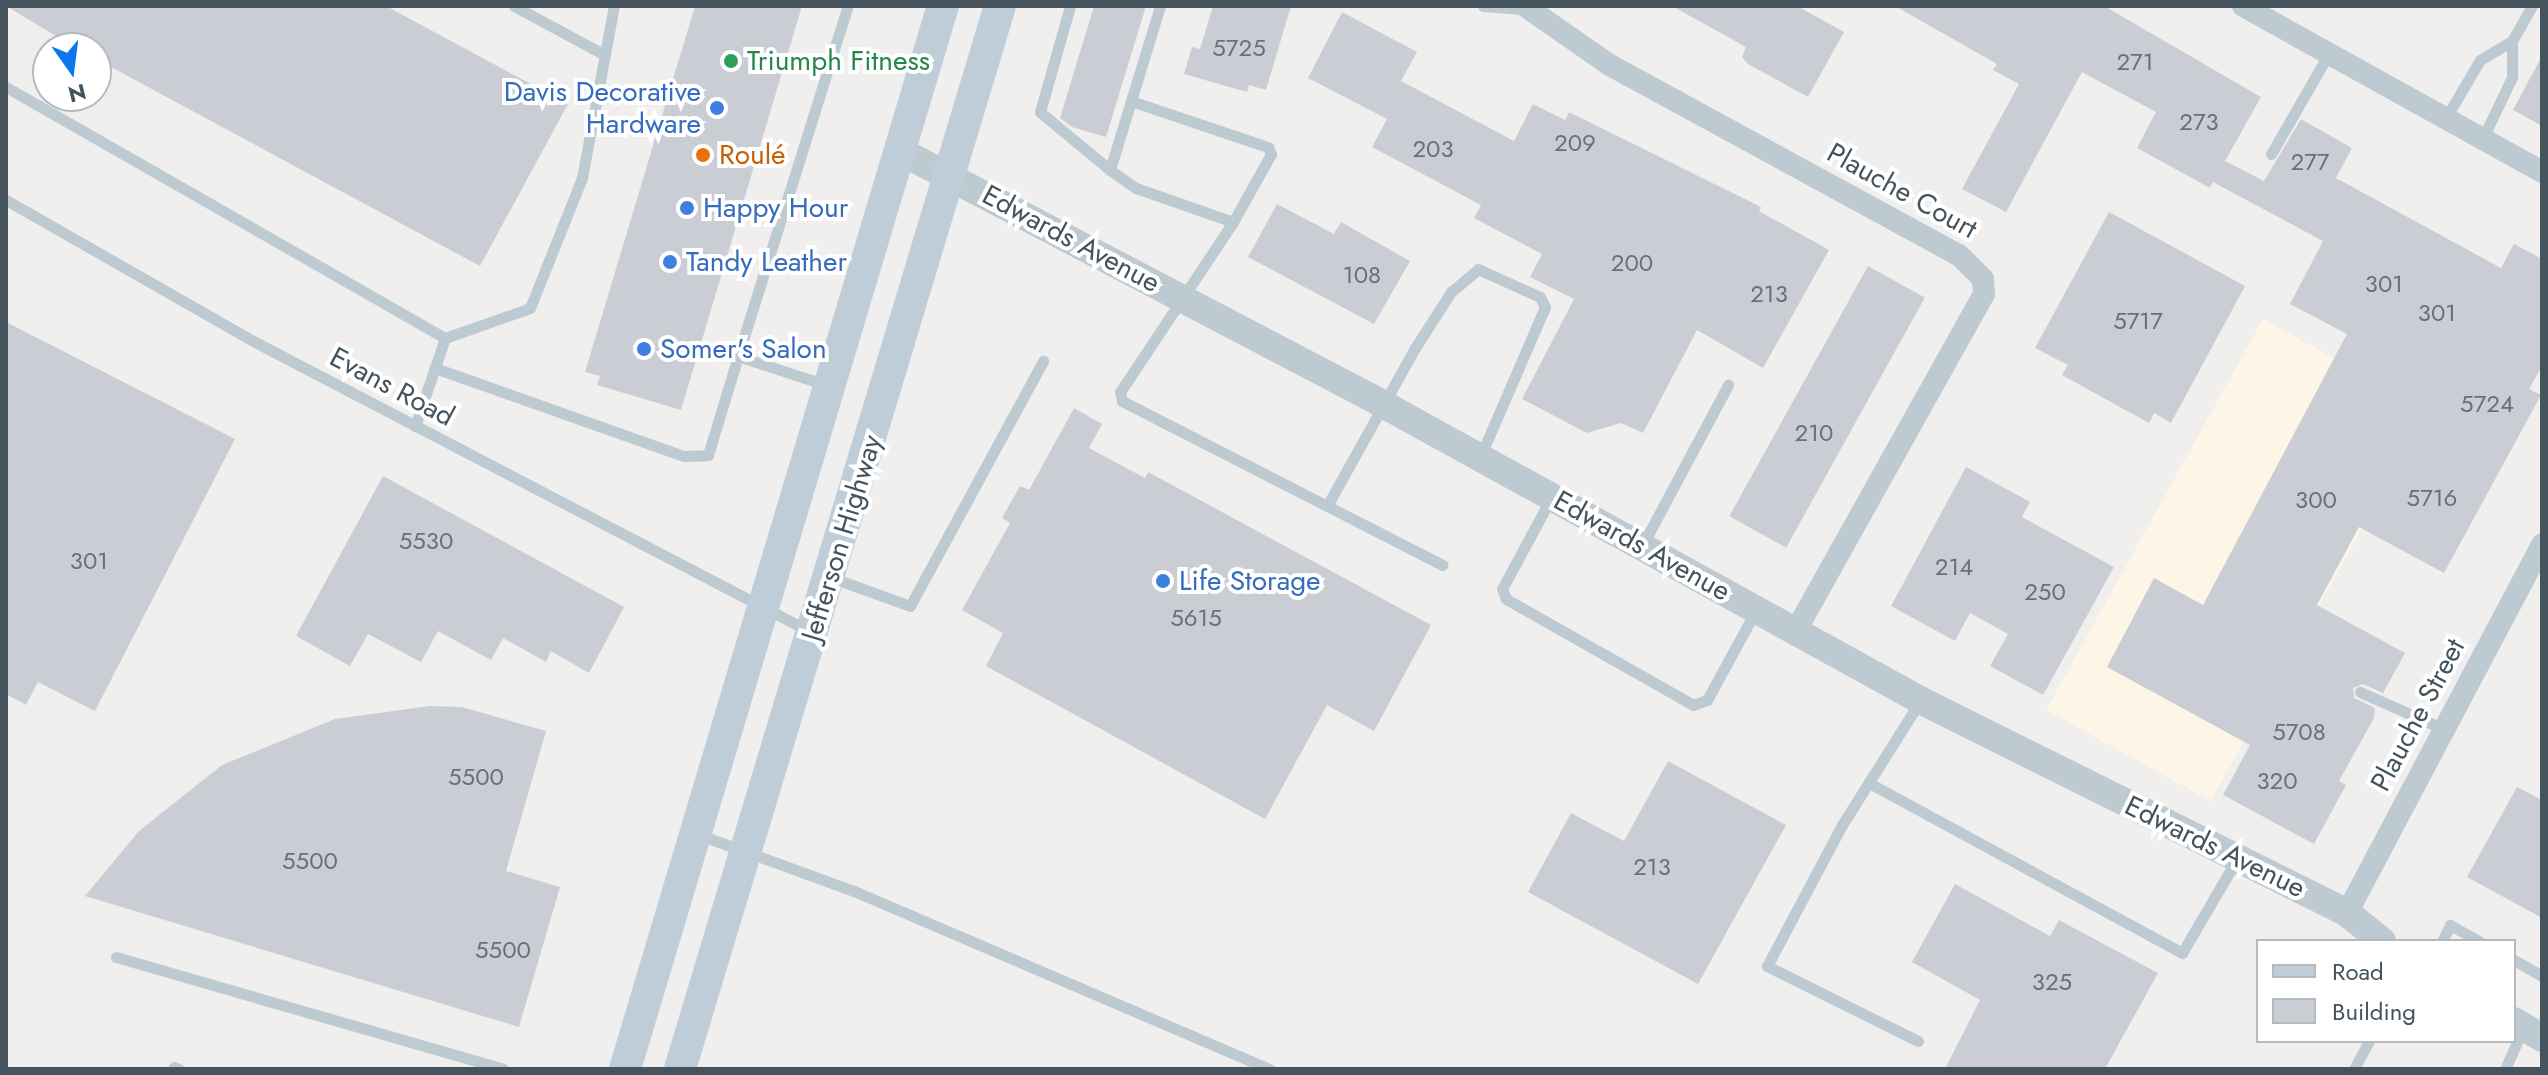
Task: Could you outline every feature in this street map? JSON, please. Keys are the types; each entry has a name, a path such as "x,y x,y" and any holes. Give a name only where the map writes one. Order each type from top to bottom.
{"main road":[{"name":"Jefferson Highway","path":"625,1069 943,6"},
{"name":"Jefferson Highway","path":"680,1069 952,177 1000,6"}],"street":[{"path":"2243,6 2447,116 2542,172"},
{"name":"Plauche Court","path":"1524,8 1608,64 1959,255 1983,279 1984,294 1795,632"},
{"name":"Edwards Avenue","path":"900,151 1384,404 1920,700 2347,913 2380,939"},
{"name":"Plauche Street","path":"2347,913 2542,544"}],"lane":[{"path":"514,6 605,55"},
{"path":"6,87 445,338 530,308 582,178 614,6"},
{"path":"435,368 684,456 708,455 848,6"},
{"path":"1070,6 1040,112 1136,188 1233,222"},
{"path":"1110,170 1160,6"},
{"path":"1483,6 1524,8"},
{"path":"2447,116 2480,60 2512,41 2532,6"},
{"path":"2483,138 2512,77 2512,41"},
{"path":"2271,154 2330,52"},
{"path":"1131,101 1268,147 1271,154 1233,222 1180,297 1120,392 1122,401 1443,565"},
{"name":"Evans Road","path":"6,200 255,342 814,633"},
{"path":"1327,506 1384,404 1466,276 1489,270 1540,297 1544,316 1480,457"},
{"path":"415,426 445,338"},
{"path":"738,356 829,386"},
{"path":"830,577 910,606 1043,361"},
{"path":"1642,546 1728,385"},
{"path":"1551,496 1502,589 1506,599 1693,705 1707,700 1757,610"},
{"path":"2360,692 2444,729"},
{"path":"1918,1041 1767,966 1842,825 1871,784 1920,700"},
{"path":"1871,784 2182,953 2238,858"},
{"path":"695,833 854,891 1270,1069"},
{"path":"2443,939 2450,925 2475,939"},
{"path":"116,957 503,1069"},
{"path":"2516,961 2542,976"},
{"path":"2505,1069 2527,1029"},
{"path":"2354,1069 2368,1043"}],"shaded area":[{"path":"2263,319 2427,410 2211,801 2046,710"}],"building":[{"path":"6,6 386,6 568,104 480,266 112,68 112,32 49,32"},
{"path":"695,6 802,6 681,410 597,385 600,376 585,372"},
{"path":"1094,6 1146,6 1106,137 1072,127 1060,118"},
{"path":"1213,6 1291,6 1266,90 1249,85 1247,92 1184,74 1192,47 1200,49"},
{"path":"1672,6 1797,6 1844,32 1808,97 1748,64 1742,57 1746,47"},
{"path":"1895,6 2104,6 2261,97 2225,161 2264,181 2301,119 2352,148 2336,178 2501,268 2514,244 2542,259 2542,366 2529,389 2541,395 2444,573 2359,527 2317,605 2405,653 2383,693 2363,684 2353,688 2354,698 2375,708 2374,718 2339,781 2346,785 2314,844 2223,795 2250,745 2107,667 2154,578 2203,605 2347,334 2290,304 2323,241 2213,182 2210,188 2137,148 2156,112 2082,72 2006,212 1962,189 2019,84 1993,70 1997,64"},
{"path":"1342,12 1417,52 1401,81 1514,141 1533,104 1565,120 1569,112 1761,207 1759,211 1829,250 1763,368 1697,330 1643,433 1621,423 1587,433 1522,399 1574,299 1530,277 1542,254 1474,218 1481,205 1372,147 1387,119 1308,78"},
{"path":"2542,56 2542,126 2513,110"},
{"path":"1277,204 1334,234 1341,222 1410,261 1374,324 1248,257"},
{"path":"2109,212 2245,286 2171,423 2154,413 2149,423 2062,375 2068,365 2035,348"},
{"path":"1868,266 1925,298 1786,548 1729,516"},
{"path":"6,322 235,439 95,711 38,682 26,705 6,694"},
{"path":"1074,408 1102,424 1089,448 1145,478 1148,472 1431,625 1374,731 1327,705 1265,819 986,666 1003,633 962,610 1010,523 1002,518 1020,486 1029,490"},
{"path":"1966,467 2030,502 2022,517 2114,567 2043,695 1990,666 2008,634 1970,613 1955,641 1891,606"},
{"path":"383,476 624,607 589,673 551,651 546,662 503,638 491,660 438,631 421,662 368,634 350,666 296,636"},
{"path":"430,706 462,707 546,731 506,871 560,887 519,1027 85,896 139,831 222,765 335,719"},
{"path":"1668,761 1786,825 1698,984 1528,892 1571,813 1624,841"},
{"path":"2517,787 2542,800 2542,918 2467,877"},
{"path":"1955,884 2050,936 2059,920 2158,973 2105,1069 1945,1069 1980,1000 1912,962"}],"place":[{"name":"Triumph Fitness","path":"731,61"},
{"name":"Davis Decorative Hardware","path":"717,108"},
{"name":"Roulé","path":"703,155"},
{"name":"Happy Hour","path":"687,208"},
{"name":"Tandy Leather","path":"670,262"},
{"name":"Somer's Salon","path":"644,349"},
{"name":"Life Storage","path":"1163,581"}]}
